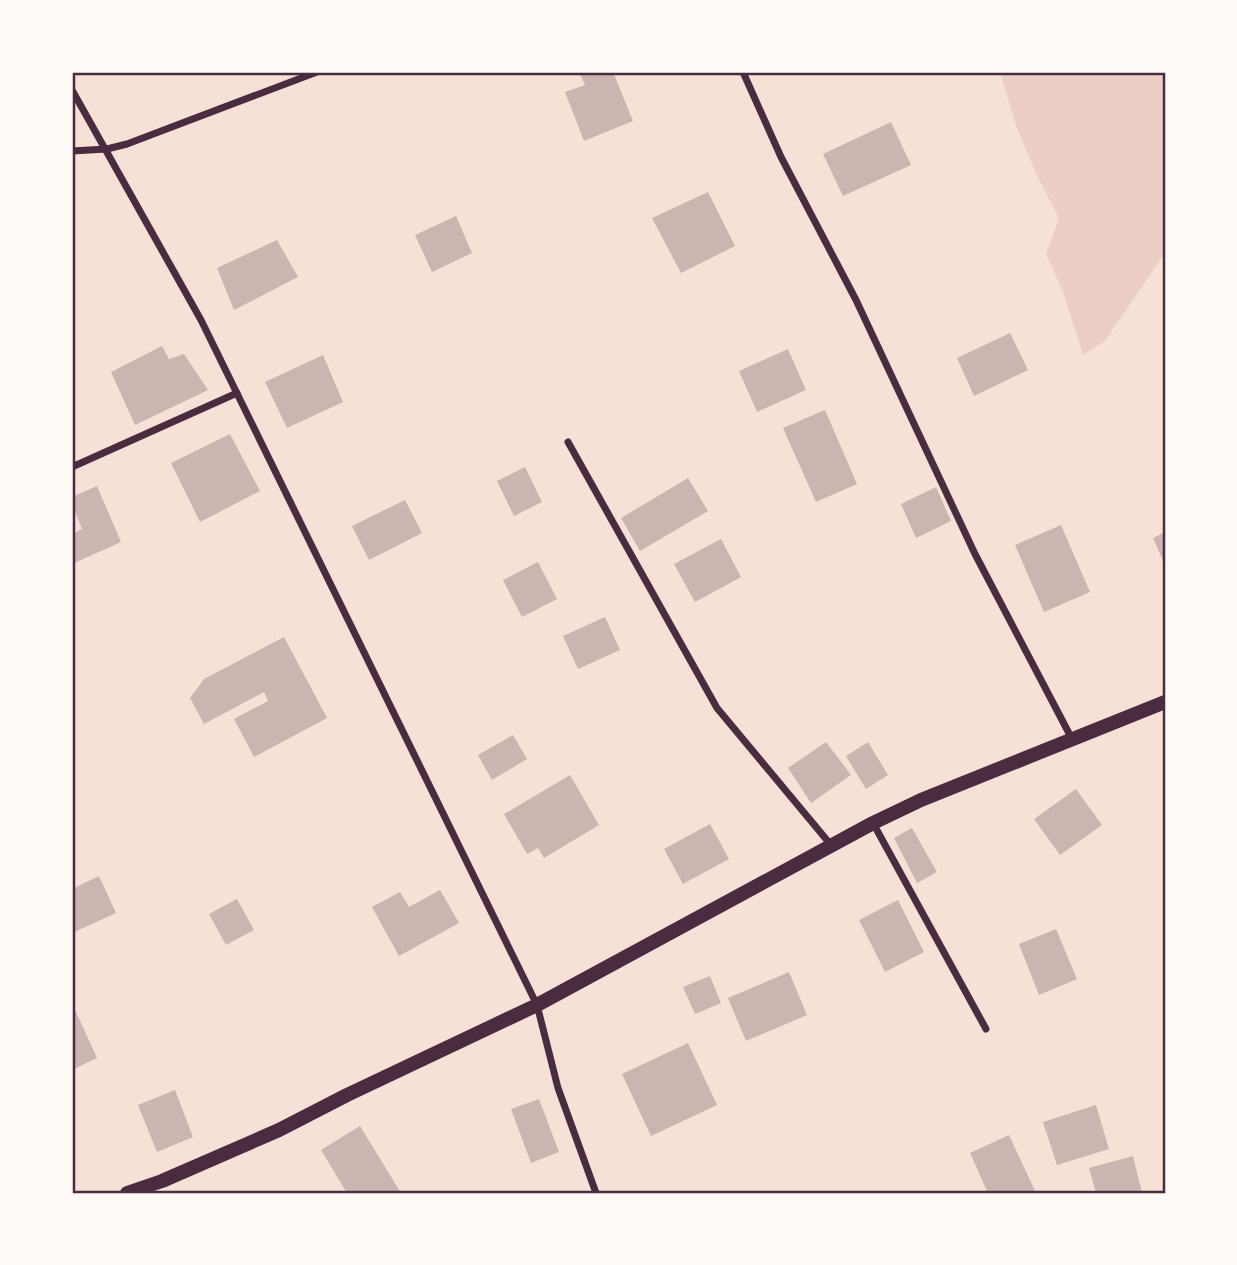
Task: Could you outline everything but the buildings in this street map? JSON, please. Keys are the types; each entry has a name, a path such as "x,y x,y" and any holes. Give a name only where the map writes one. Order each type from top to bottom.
{"main road":[{"path":"127,1193 162,1181 286,1127 347,1095 537,1005 873,823 1165,702"}],"street":[{"path":"72,151 107,149 127,144 317,72"},
{"path":"743,72 780,157 856,300 975,554 1072,739"},
{"path":"72,90 201,320 537,1005 558,1088 596,1193"},
{"path":"72,467 237,394"},
{"path":"568,442 717,708 831,845"},
{"path":"873,823 986,1029"}],"shaded area":[{"path":"1000,72 1165,72 1165,253 1105,341 1083,355 1063,292 1046,254 1059,218 1016,126"}]}
